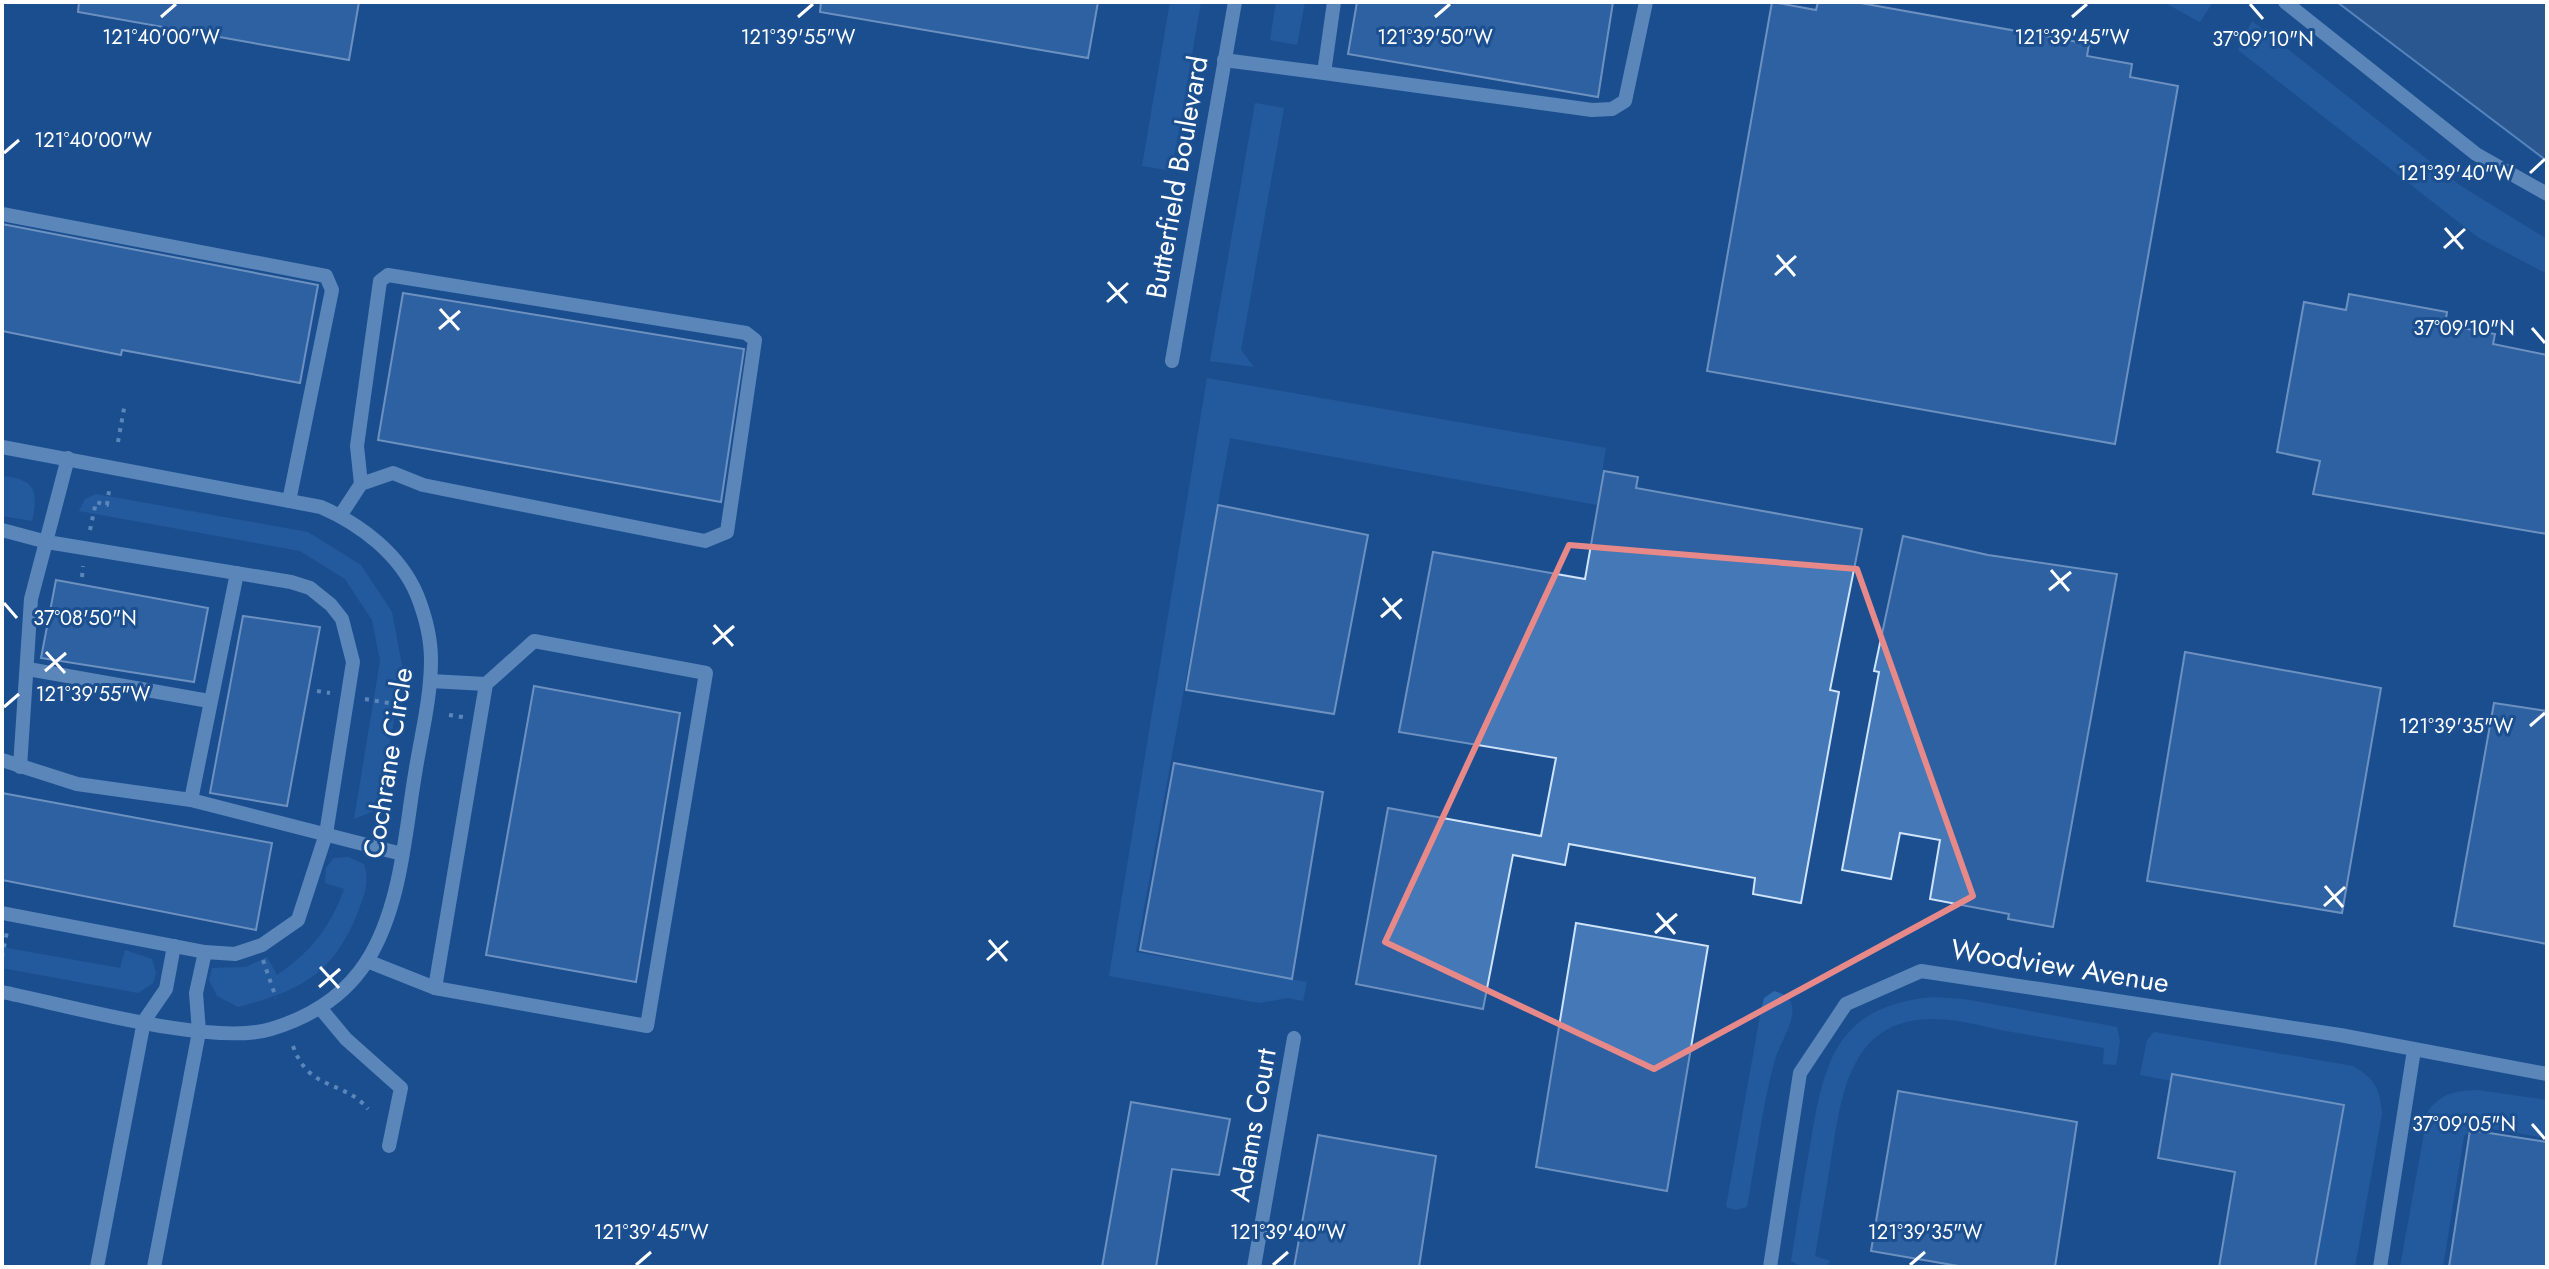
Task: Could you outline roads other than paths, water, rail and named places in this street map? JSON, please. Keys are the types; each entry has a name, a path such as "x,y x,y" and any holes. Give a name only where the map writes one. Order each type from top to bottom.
{"street":[{"name":"Butterfield Boulevard","path":"1172,361 1235,2"},
{"path":"1324,73 1334,2"},
{"path":"1224,60 1592,110 1612,109 1625,101 1646,2"},
{"path":"2285,2 2476,154 2547,194"},
{"path":"2,214 326,276 332,290 289,501"},
{"path":"340,516 361,484 393,473 423,485 705,541 715,539 727,532 755,340 746,333 388,275 380,281 357,446 361,484"},
{"name":"Cochrane Circle","path":"2,447 321,507 340,516 386,552 410,581 428,631 430,681 402,854 390,907 367,961 338,996 321,1009 268,1030 247,1034 199,1032 2,992"},
{"path":"20,767 31,599 68,458"},
{"path":"2,530 47,542 310,588 331,605 348,635 353,662 326,834 298,920 262,945 235,954 205,952 2,913"},
{"path":"191,800 237,573"},
{"path":"367,961 435,988 647,1026 706,673 534,641 486,684 435,988"},
{"path":"28,669 209,701"},
{"path":"430,681 486,684"},
{"path":"2,760 77,784 191,800 402,854"},
{"path":"97,1267 144,1021 166,989 174,946"},
{"path":"154,1267 199,1032 196,993 205,952"},
{"name":"Woodview Avenue","path":"1770,1267 1800,1073 1846,1004 1921,971 2340,1035 2547,1074"},
{"path":"321,1009 346,1039 401,1088 389,1146"},
{"name":"Adams Court","path":"1254,1267 1294,1038"},
{"path":"2380,1267 2414,1050"}]}
